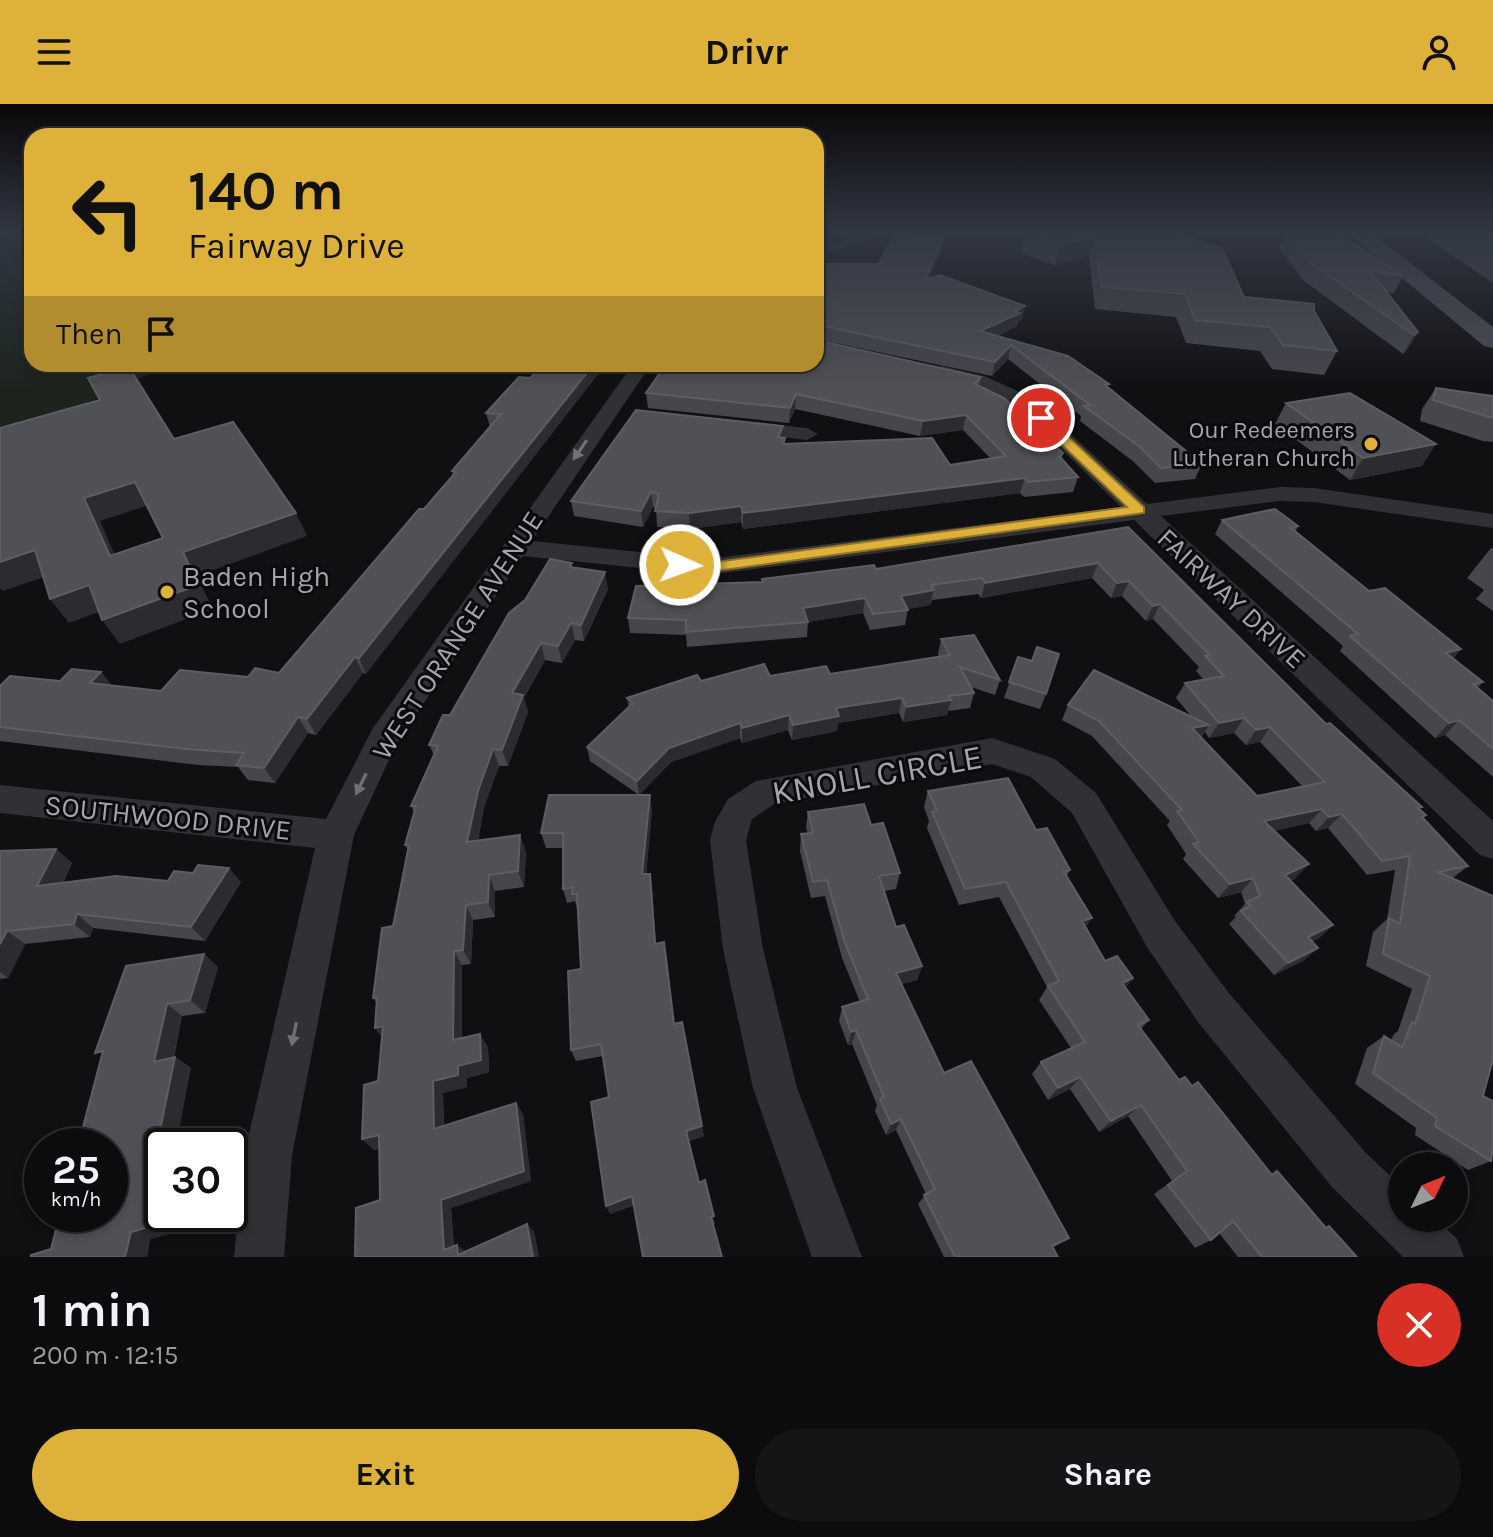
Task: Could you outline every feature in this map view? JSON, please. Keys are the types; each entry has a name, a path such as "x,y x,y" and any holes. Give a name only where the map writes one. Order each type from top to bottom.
{"main road":[{"path":"1428,286 1493,340"},
{"path":"1460,286 1493,311"}],"street":[{"name":"FAIRWAY DRIVE","path":"919,368 977,380 1022,400 1493,844"},
{"name":"WEST ORANGE AVENUE","path":"259,1257 268,1156 336,835 384,737 513,547 622,414 639,372"},
{"path":"714,424 807,434"},
{"path":"513,547 708,567 1280,494 1314,495 1493,521"},
{"name":"KNOLL CIRCLE","path":"837,1257 775,1088 743,949 728,840 730,824 738,809 768,791 992,751 1043,768 1084,803 1161,934 1213,1007 1349,1170 1439,1257"},
{"name":"SOUTHWOOD DRIVE","path":"0,799 336,835"}],"shaded area":[{"path":"0,286 24,286 24,372 153,372 0,445"}],"building":[{"path":"824,286 970,286 1025,306 1015,311 1020,313 980,331 1068,356 1109,384 1105,385 1202,464 1161,468 1140,447 1084,406 1090,405 1011,345 995,362 824,326"},
{"path":"1239,286 1244,297 1314,304 1314,311 1337,351 1283,345 1270,327 1195,320 1185,294 1102,287"},
{"path":"1344,286 1382,286 1418,332 1414,335"},
{"path":"824,342 981,377 975,384 1004,398 1063,453 1060,457 1078,477 1028,482 1025,478 743,513 741,506 689,513 655,511 659,494 651,492 641,511 571,501 636,410 783,426 778,437 785,438 783,444 932,438 950,465 1006,456 966,415 923,421 796,394 790,408 646,393 660,372 824,372"},
{"path":"110,372 132,372 174,439 233,422 296,513 183,552 198,585 102,620 89,585 50,599 35,550 0,562 0,428 100,400 88,378","holes":["135,482 163,538 110,556 84,498"]},
{"path":"536,372 588,372 359,658 355,657 307,719 298,717 264,768 236,765 244,753 0,727 0,686 10,676 60,681 72,669 101,672 90,683 161,691 180,670 248,677 255,668 279,673 419,509 424,509 456,472 452,471 501,414 486,413 519,377 530,378"},
{"path":"1436,388 1493,396 1493,418 1433,400"},
{"path":"1350,393 1436,444 1363,458 1286,403"},
{"path":"1275,509 1298,526 1291,528 1369,591 1385,588 1461,649 1446,653 1483,682 1473,684 1493,701 1493,749 1459,720 1449,723 1350,636 1358,634 1222,520"},
{"path":"1128,527 1326,724 1330,723 1422,807 1418,808 1426,815 1422,817 1468,866 1438,872 1493,896 1493,1059 1483,1096 1493,1101 1491,1161 1435,1126 1437,1118 1373,1073 1384,1036 1402,1047 1412,1022 1415,1024 1430,976 1383,954 1389,918 1400,924 1410,856 1382,861 1342,814 1329,817 1322,809 1264,821 1309,864 1285,875 1333,925 1308,937 1318,948 1288,963 1241,911 1251,906 1247,902 1260,896 1253,878 1230,884 1193,844 1199,842 1177,811 1182,810 1099,721 1068,705 1094,670 1209,725 1192,728 1257,796 1325,782 1270,727 1256,730 1244,718 1219,723 1185,683 1224,676 1205,656 1210,655 1160,604 1153,606 1129,581 1117,583 1098,563 985,583 982,578 931,585 934,590 901,596 908,610 873,614 865,598 803,608 808,622 686,632 686,620 628,618 636,586 763,582 762,579 874,565 876,569"},
{"path":"550,559 572,563 570,567 605,572 581,625 571,623 558,646 541,643 512,693 523,695 502,750 493,749 478,791 467,842 520,835 518,871 489,875 488,902 466,905 463,950 454,951 453,1040 480,1034 481,1060 458,1066 458,1075 433,1081 434,1129 516,1103 524,1171 441,1200 444,1250 457,1245 458,1255 527,1224 533,1257 355,1257 356,1208 380,1200 379,1135 362,1139 364,1085 378,1081 383,1026 375,1028 377,997 373,998 382,928 393,926 409,845 405,845 416,806 411,806 438,746 429,745 443,715 450,715 509,613 525,600"},
{"path":"974,635 1000,680 960,667 974,693 949,696 951,700 906,707 902,698 836,708 839,716 793,725 789,715 742,728 740,723 669,748 637,781 587,747 633,703 627,698 697,675 701,681 764,664 770,676 826,666 830,674 950,655 941,639"},
{"path":"1037,647 1059,654 1046,694 1009,682 1018,657 1032,661"},
{"path":"1008,778 1036,830 1047,828 1070,870 1064,872 1092,918 1082,921 1105,961 1117,956 1133,978 1122,983 1149,1020 1138,1025 1179,1080 1185,1077 1192,1086 1198,1082 1272,1175 1277,1171 1326,1228 1329,1226 1357,1257 1262,1257 1233,1221 1211,1240 1168,1185 1187,1171 1141,1105 1111,1121 1080,1077 1058,1088 1041,1062 1085,1042 1048,986 1059,981 1006,882 965,889 932,812 937,811 928,791"},
{"path":"549,795 650,795 642,874 650,874 655,944 664,942 674,1024 682,1022 702,1126 686,1131 699,1183 705,1180 722,1257 643,1257 632,1196 606,1206 591,1102 609,1097 601,1044 571,1050 568,971 581,969 577,894 572,894 573,887 563,889 563,833 541,833"},
{"path":"864,804 871,825 883,823 900,873 879,876 896,927 904,925 922,966 896,973 944,1073 971,1061 1069,1238 1052,1246 1058,1257 955,1257 924,1195 935,1189 901,1119 891,1124 880,1099 884,1097 856,1030 851,1032 842,1007 868,999 845,943 827,880 813,882 801,834 813,833 808,812"},
{"path":"56,849 37,886 116,876 168,881 174,871 193,873 198,865 229,868 191,927 77,914 74,924 7,931 0,944 0,851"},
{"path":"204,954 190,1000 167,1004 154,1062 175,1057 160,1128 144,1128 144,1228 131,1232 125,1257 31,1257 51,1249 55,1232 128,1232 128,1128 83,1128 103,1051 95,1053 126,966"}],"place":[{"name":"Our Redeemers Lutheran Church","path":"1371,444"},
{"name":"Baden High School","path":"167,592"}],"route":[{"path":"680,565 708,567 1139,510 1041,418"}]}
